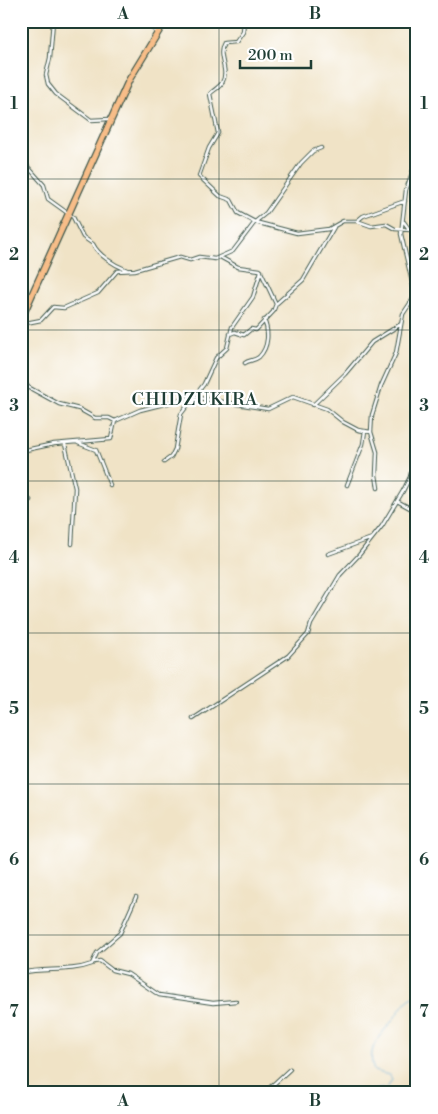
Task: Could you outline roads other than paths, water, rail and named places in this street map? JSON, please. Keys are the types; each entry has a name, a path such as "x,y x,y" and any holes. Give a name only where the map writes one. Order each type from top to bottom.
{"highway":[{"path":"21,319 130,80 165,21"}],"street":[{"path":"53,21 50,58 46,74 48,84 56,94 91,120 112,119"},
{"path":"142,21 158,33"},
{"path":"244,21 243,32 236,42 223,45 222,58 225,76 221,85 210,94 218,133 209,148 199,176 220,196 231,200 238,213 255,222 297,233 319,232 343,221 357,221 371,226 386,224 402,230 417,230"},
{"path":"406,21 412,27 417,41"},
{"path":"412,27 416,21"},
{"path":"21,324 40,321 48,314 51,307 64,308 98,293 116,272 128,271 180,257 192,260 220,257 236,248 255,222 265,214 305,158 320,148"},
{"path":"21,159 44,185 48,199 76,221 82,237 94,245 95,250 113,264 128,271"},
{"path":"378,488 376,475 377,452 371,432 372,415 381,386 396,353 401,324 406,309 416,295 411,267 405,258 402,230 408,184 417,159"},
{"path":"21,167 26,164"},
{"path":"357,221 363,216 405,201"},
{"path":"404,220 411,230"},
{"path":"230,334 235,332 244,335 251,329 256,330 273,312 276,304 303,280 334,225"},
{"path":"220,257 238,267 261,271"},
{"path":"261,271 276,304"},
{"path":"164,462 171,458 176,449 181,414 195,397 213,368 216,358 227,348 230,334 237,318 253,297 261,271"},
{"path":"245,364 257,358 264,350 268,334 264,320"},
{"path":"313,405 346,374 372,342 401,324"},
{"path":"21,378 28,387 59,404 79,409 95,418 109,418 115,421"},
{"path":"21,455 23,451 54,444 111,439 114,434 113,426 115,421 140,410 195,397 240,403 266,409 291,397 327,409 343,422 365,432 371,432"},
{"path":"193,719 292,653 308,634 311,624 340,574 373,537 397,501 410,477 416,450 417,422"},
{"path":"347,485 363,444 365,432"},
{"path":"76,442 96,450 110,484"},
{"path":"65,444 75,488 72,544"},
{"path":"21,496 30,500"},
{"path":"397,501 417,512"},
{"path":"408,506 417,504"},
{"path":"328,554 373,537"},
{"path":"94,962 97,953 115,939 125,925 136,897"},
{"path":"21,973 50,969 74,970 100,961 112,970 124,971 159,995 213,1003 236,1001"},
{"path":"264,1093 290,1069"}],"waterway":[{"path":"353,1093 387,1088 392,1080 389,1075 374,1071 372,1062 374,1047 404,1004 417,995"}],"district":[{"name":"CHIDZUKIRA","path":"195,399"}]}
